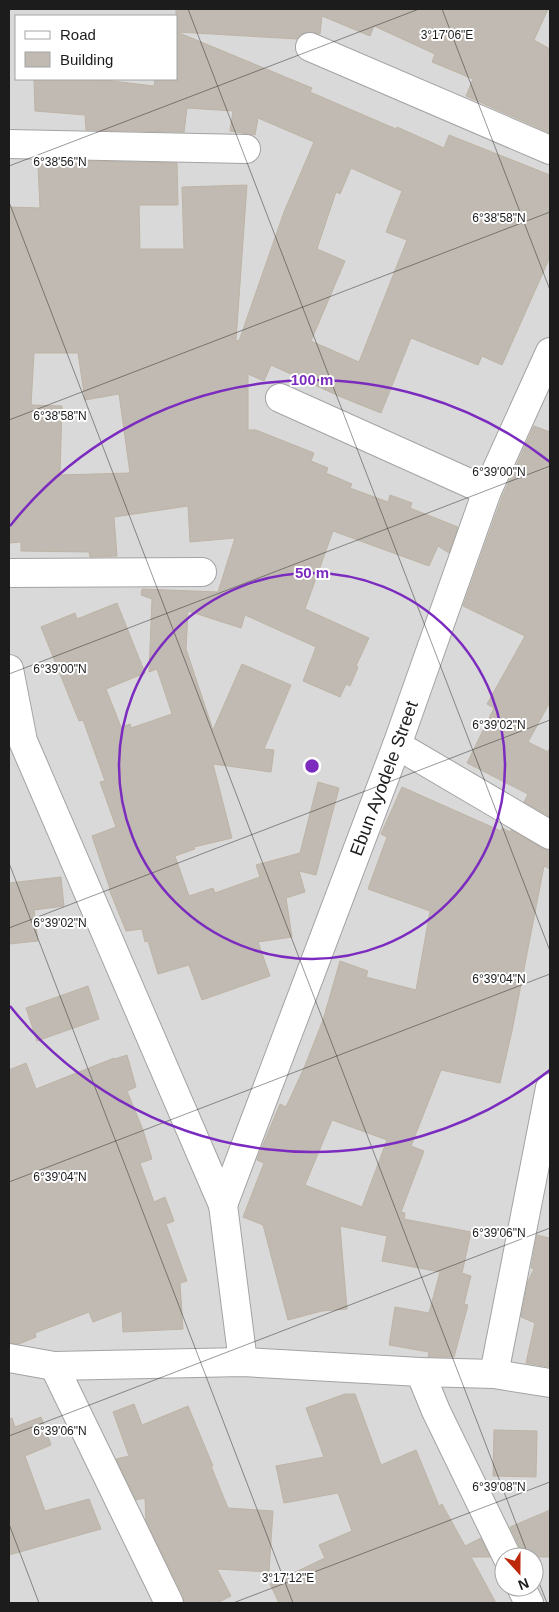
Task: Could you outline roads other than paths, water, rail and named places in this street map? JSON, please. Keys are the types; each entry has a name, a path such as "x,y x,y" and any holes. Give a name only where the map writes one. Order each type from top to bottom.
{"street":[{"path":"310,47 550,150"},
{"path":"9,144 246,149"},
{"name":"Ebun Ayodele Street","path":"223,1205 397,745 487,491 548,365"},
{"path":"280,398 487,491"},
{"path":"9,573 202,572"},
{"path":"9,669 23,741 223,1205 243,1362"},
{"path":"397,745 550,835"},
{"path":"494,1374 550,1088"},
{"path":"9,1358 54,1366 243,1362 420,1372 494,1374 550,1383"},
{"path":"54,1366 169,1603"},
{"path":"420,1372 436,1411 502,1547"}]}
